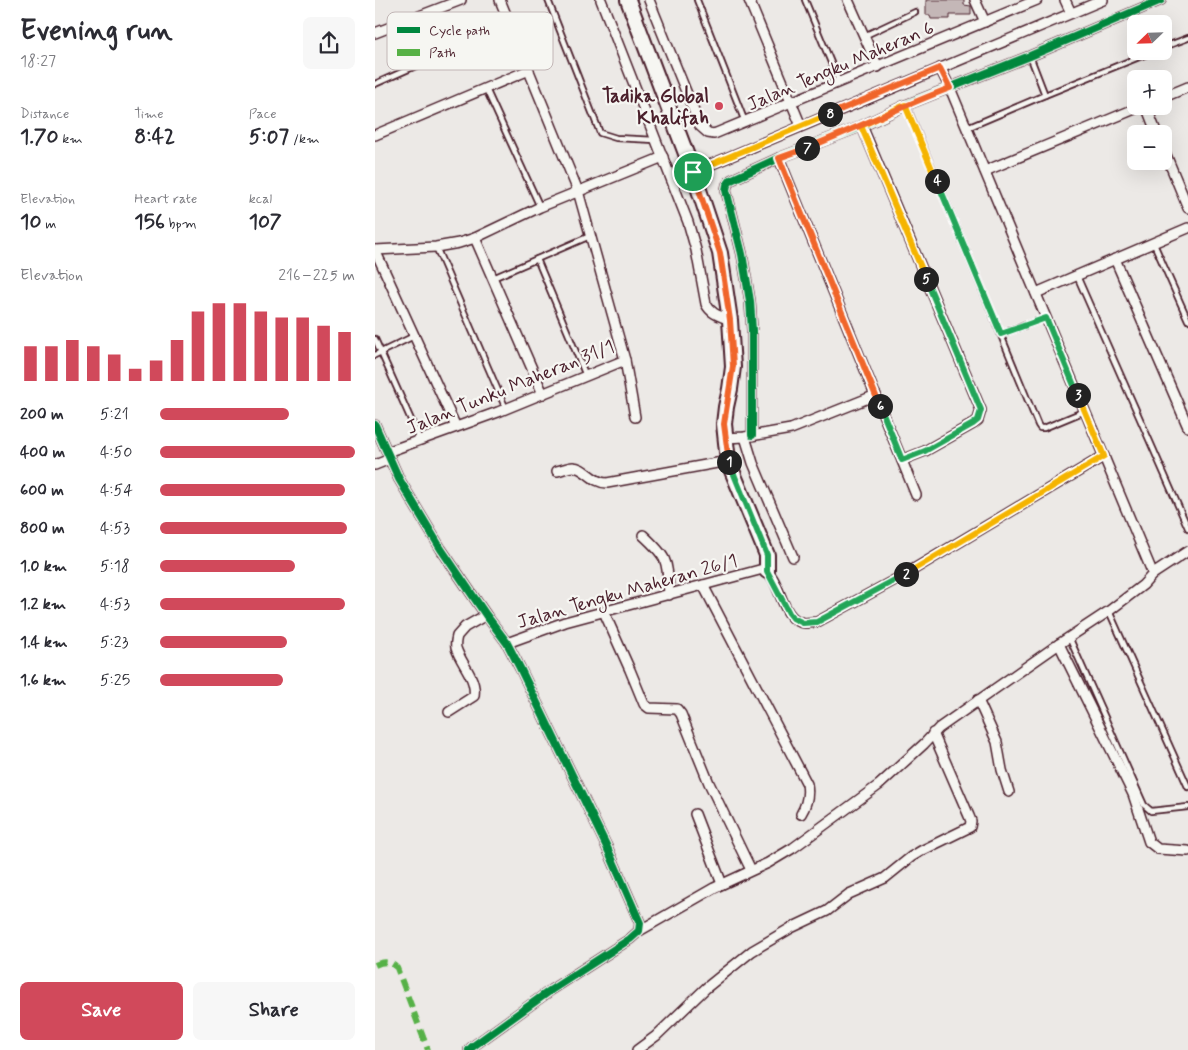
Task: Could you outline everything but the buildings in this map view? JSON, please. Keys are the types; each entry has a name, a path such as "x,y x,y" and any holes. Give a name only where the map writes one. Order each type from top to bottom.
{"street":[{"path":"430,12 461,0"},
{"name":"Jalan Tunku Maheran 31/1","path":"500,0 505,12"},
{"path":"601,0 688,222 696,250 706,304 709,311 730,320"},
{"path":"628,0 693,172 720,253 730,320 733,366 726,407 725,438 728,461 767,555 767,571"},
{"name":"Jalan Tengku Maheran 6","path":"649,0 700,126 714,134 985,22 1021,3 1037,0"},
{"path":"749,0 801,126"},
{"path":"848,0 877,66"},
{"path":"975,0 985,22"},
{"path":"1065,0 1071,13"},
{"path":"693,172 1103,0"},
{"path":"793,557 753,463 749,436 752,320 743,254 726,190 727,185 731,180 779,158 861,126 905,105 1030,56 1161,0"},
{"path":"375,33 387,28"},
{"path":"940,68 967,128 1153,574"},
{"path":"375,135 529,70"},
{"name":"Jalan Tunku Maheran 31/1","path":"375,465 388,456 420,440 506,409 625,360 578,191 529,70"},
{"path":"1172,94 1188,87"},
{"path":"985,171 1127,112"},
{"path":"861,126 981,410 978,420 973,424 925,451 902,460"},
{"path":"456,427 375,250 436,247 475,238 540,207 663,156"},
{"path":"779,158 916,495"},
{"path":"1172,169 1188,208"},
{"path":"1036,293 1188,228"},
{"path":"475,238 543,394"},
{"path":"1115,259 1188,428"},
{"path":"625,360 635,417"},
{"path":"725,438 791,429 876,395"},
{"path":"375,425 399,479 441,549 507,643 606,845 641,923 639,931"},
{"name":"Jalan Tengku Maheran 26/1","path":"507,643 565,622 756,570 767,571 793,618 803,623 817,622 904,575 1104,456"},
{"path":"557,471 577,467 596,480 607,483 728,461"},
{"path":"643,535 664,556 668,571 669,595"},
{"path":"469,1050 551,990 630,939 639,931 722,884 768,863 793,848 879,784 924,744 933,733 1109,611 1143,585 1153,574 1188,550"},
{"path":"703,585 807,784 807,801 801,814"},
{"path":"604,612 631,670 644,704 649,708 677,709 681,714 709,783 751,870"},
{"path":"449,712 474,696 475,691 473,682 455,647 457,636 465,627 486,615"},
{"path":"1059,644 1133,794 1149,842 1158,849 1188,852"},
{"path":"978,700 997,742 1002,770 1009,792"},
{"path":"637,1050 656,1036 706,988 752,951 791,928 827,911 849,894 885,878 911,856 970,827 971,821 933,733"},
{"path":"695,814 722,884"}],"lane":[{"path":"548,0 553,12"},
{"path":"697,0 745,122"},
{"path":"805,0 839,83"},
{"path":"864,36 915,12"},
{"path":"553,13 601,134 616,138 655,140"},
{"path":"1173,44 1188,38"},
{"path":"1030,56 1045,95"},
{"path":"967,128 1132,60"},
{"path":"375,84 406,70"},
{"path":"485,89 540,207"},
{"path":"905,105 1040,428 1085,411"},
{"path":"493,278 590,236"},
{"path":"1154,244 1188,320"},
{"path":"436,247 506,409"},
{"path":"537,259 586,376"},
{"path":"1077,276 1188,528"},
{"path":"1001,334 1046,318"},
{"path":"375,355 414,336"},
{"path":"375,339 420,440"},
{"path":"1109,611 1188,787"},
{"path":"1069,637 1144,805 1151,810 1188,807"}],"marked path":[{"path":"375,965 387,962 397,968 428,1050"}],"cycle path":[{"path":"752,435 752,330 750,301 742,254 726,190 731,180 779,158 862,126 906,105 1030,56 1161,0"},
{"path":"375,425 399,479 441,549 507,643 606,845 640,923 639,931 630,939 551,990 469,1050"}],"place":[{"name":"Tadika Global Khalifah","path":"719,106"}],"route":[{"path":"693,172 720,253 730,320 733,366 724,424 728,461 760,535 768,560 767,571 793,618 803,623 817,622 825,618 904,575 1104,456 1046,318 1001,334 905,105 861,126 981,410 978,420 973,424 925,451 902,460 779,158 861,126 905,105 950,88 940,68 693,172"}]}
